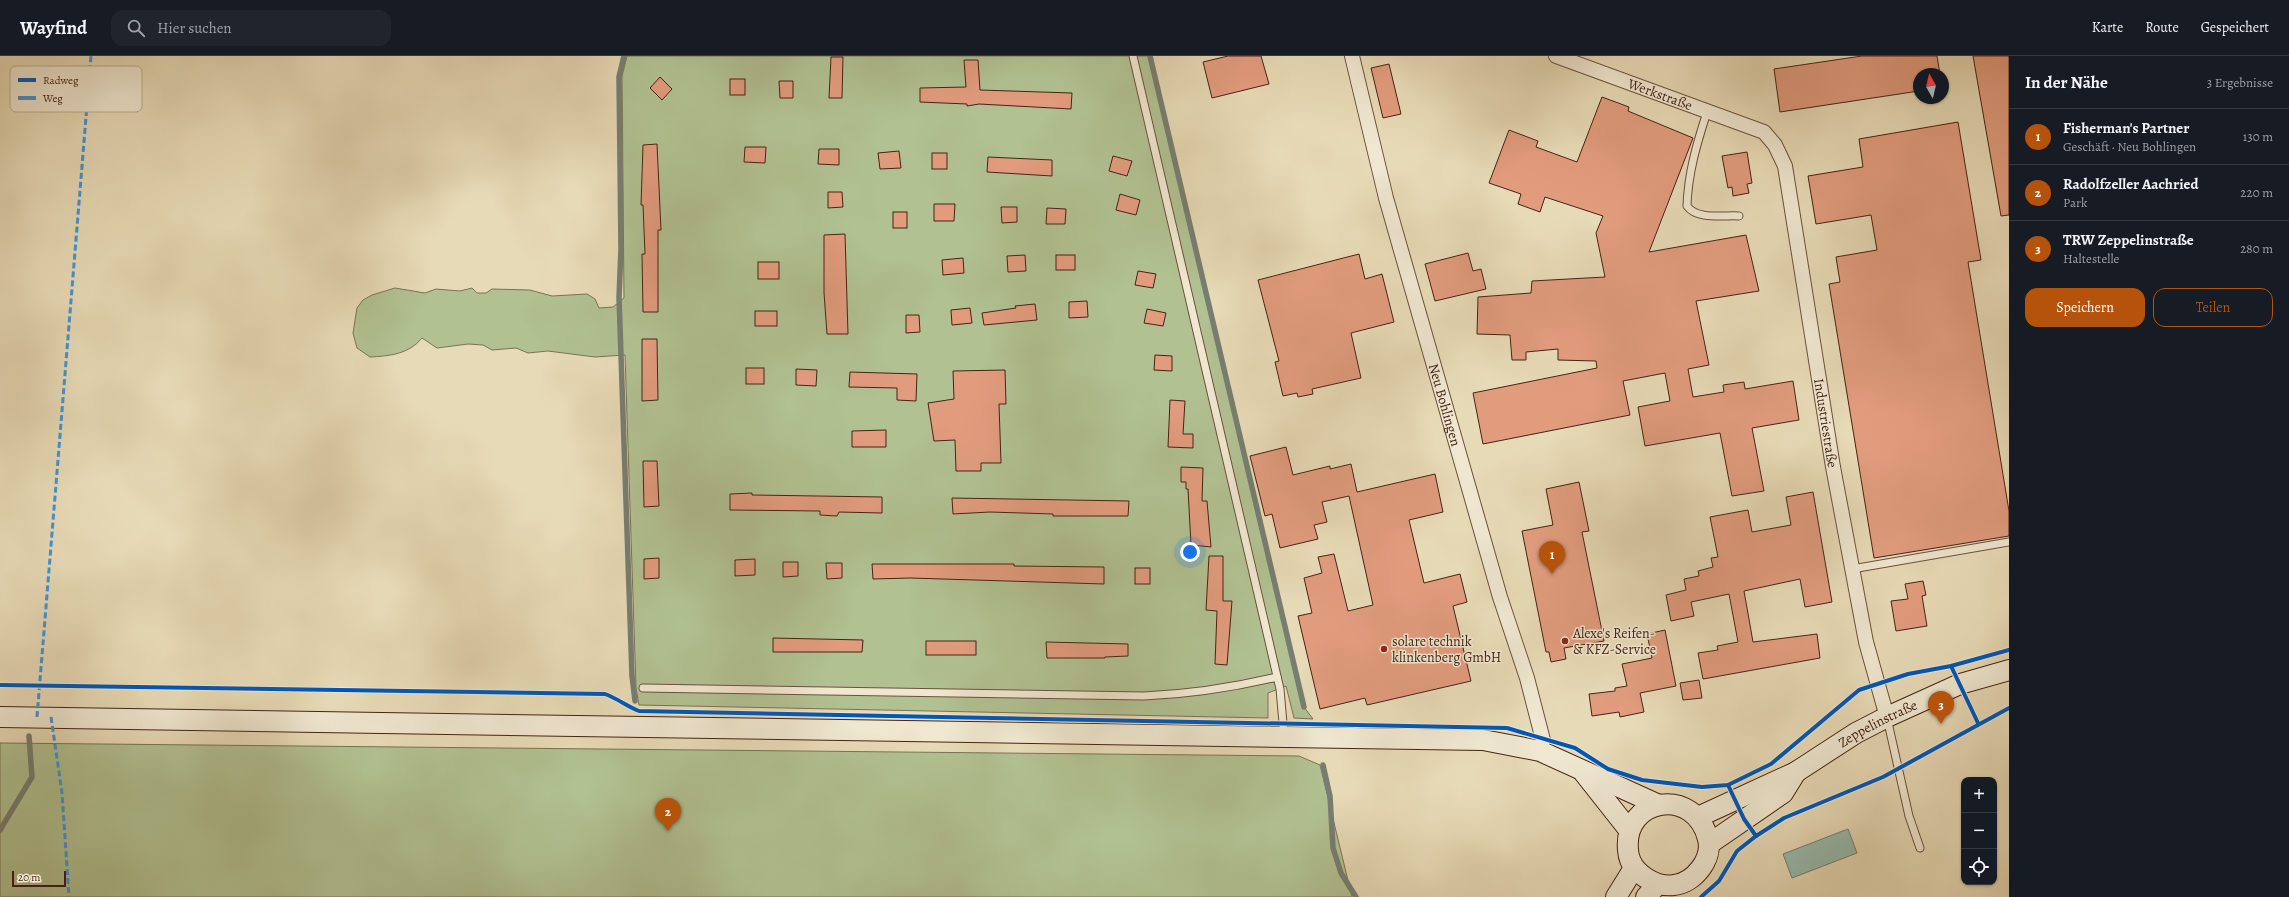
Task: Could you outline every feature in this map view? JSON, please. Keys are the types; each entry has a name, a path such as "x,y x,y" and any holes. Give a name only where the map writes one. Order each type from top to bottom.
{"main road":[{"name":"Zeppelinstraße","path":"1698,817 1796,772 1856,733 1887,717 1960,684 2009,670"},
{"path":"0,716 1284,738 1484,740 1540,751 1659,804 1678,805 1689,809 1698,817 1705,826 1709,844 1707,856 1699,871 1687,881 1652,891 1645,879 1634,868 1628,855 1627,841 1629,830 1637,817 1649,808 1659,804"},
{"path":"1581,770 1629,830"},
{"name":"Zeppelinstraße","path":"1709,844 1783,793 1796,772"},
{"path":"1616,897 1634,868"}],"street":[{"name":"Neu Bohlingen","path":"1352,56 1388,205 1498,590 1527,678 1543,740 1540,751"},
{"name":"Werkstraße","path":"1556,56 1764,132"},
{"name":"Industriestraße","path":"1764,132 1775,145 1785,166 1833,467 1866,642 1887,717"}],"lane":[{"path":"1133,56 1277,677 1284,724 1284,738"},
{"path":"1707,112 1693,155 1688,182 1687,206 1691,212 1699,215 1739,216"},
{"path":"1852,569 2009,542"},
{"path":"643,688 1144,696 1189,694 1236,687 1277,677"},
{"path":"1887,717 1909,816 1920,848"}],"green space":[{"path":"627,56 1150,56 1304,707 1313,719 1294,718 1286,686 1268,693 1268,718 639,705 636,688 625,355 595,357 548,351 528,353 516,348 492,350 483,345 468,344 437,348 422,338 411,348 405,351 392,355 370,357 357,348 353,333 357,308 363,300 372,295 395,288 425,293 436,289 460,291 472,288 477,293 486,293 492,289 530,290 552,296 587,294 595,299 599,308 613,307 624,298 622,76"},
{"path":"0,743 1299,756 1320,765 1352,897 0,897"}],"water":[{"path":"1848,829 1857,853 1792,878 1783,854"}],"building":[{"path":"1228,56 1261,56 1269,84 1212,98 1203,62"},
{"path":"1862,56 1937,56 1939,68 1913,68 1913,92 1780,112 1774,69"},
{"path":"1973,56 2009,56 2009,215 2001,216"},
{"path":"831,57 843,57 842,98 829,98"},
{"path":"964,60 978,60 980,90 1072,93 1071,109 979,104 967,106 967,104 920,102 920,88 966,87"},
{"path":"1389,64 1401,114 1383,118 1371,68"},
{"path":"660,77 672,89 662,100 650,88"},
{"path":"730,79 745,79 745,95 730,95"},
{"path":"779,81 793,81 793,98 780,98"},
{"path":"1602,97 1629,107 1628,111 1693,138 1649,252 1746,235 1759,291 1696,301 1709,365 1688,369 1693,397 1724,392 1723,385 1744,382 1745,389 1793,381 1799,420 1752,428 1764,491 1732,496 1720,433 1645,446 1638,407 1670,401 1665,373 1623,381 1630,415 1483,444 1473,393 1597,368 1596,361 1558,360 1558,349 1526,352 1526,360 1512,360 1510,335 1477,334 1478,297 1531,293 1532,281 1605,277 1596,233 1603,216 1545,197 1540,212 1518,204 1521,194 1489,183 1509,130 1538,141 1536,147 1577,162"},
{"path":"1958,122 1981,260 1968,262 2009,511 2009,536 1874,558 1829,284 1840,282 1836,257 1877,250 1871,215 1816,224 1808,176 1863,167 1859,139"},
{"path":"657,144 661,230 658,230 658,312 643,312 642,254 645,254 643,205 641,205 643,145"},
{"path":"745,147 766,147 765,163 744,162"},
{"path":"819,149 839,149 839,165 818,164"},
{"path":"899,151 901,168 880,169 878,153"},
{"path":"1747,152 1752,183 1747,184 1749,193 1733,196 1732,187 1728,188 1722,156"},
{"path":"932,153 947,153 947,169 932,169"},
{"path":"1113,156 1132,161 1127,176 1109,171"},
{"path":"988,157 1052,160 1052,176 987,172"},
{"path":"828,192 842,192 843,207 828,208"},
{"path":"1120,194 1140,200 1136,215 1116,210"},
{"path":"934,204 955,204 954,221 934,221"},
{"path":"1001,207 1017,207 1017,222 1002,223"},
{"path":"1047,208 1066,209 1065,224 1046,224"},
{"path":"893,212 907,212 907,228 893,228"},
{"path":"845,234 848,334 827,334 824,293 824,235"},
{"path":"1468,253 1473,271 1481,269 1486,289 1435,301 1425,264"},
{"path":"1359,254 1365,279 1382,274 1394,322 1351,333 1361,378 1312,389 1313,394 1298,397 1297,393 1283,396 1275,362 1279,361 1258,280"},
{"path":"1025,255 1026,271 1008,272 1007,256"},
{"path":"1056,255 1075,255 1075,270 1056,270"},
{"path":"963,258 964,273 943,275 942,260"},
{"path":"758,262 779,262 779,279 758,279"},
{"path":"1138,271 1156,274 1153,288 1135,285"},
{"path":"1087,301 1088,317 1069,318 1069,302"},
{"path":"1035,304 1037,320 984,325 982,313 1016,308 1015,306"},
{"path":"970,308 972,323 952,325 951,310"},
{"path":"1147,309 1166,313 1163,326 1144,323"},
{"path":"755,311 777,311 777,326 755,326"},
{"path":"906,315 919,315 920,332 906,333"},
{"path":"642,339 657,339 658,400 642,401"},
{"path":"1155,355 1172,356 1172,371 1154,370"},
{"path":"746,368 764,368 764,384 746,384"},
{"path":"796,369 817,370 816,386 796,385"},
{"path":"1005,370 1006,404 999,404 1001,463 981,463 981,471 956,471 955,440 934,441 928,403 954,399 953,371"},
{"path":"850,372 917,374 916,401 897,400 897,388 849,387"},
{"path":"1170,400 1185,401 1183,434 1193,434 1193,448 1168,447"},
{"path":"886,430 886,447 852,447 852,431"},
{"path":"1286,447 1293,475 1330,466 1330,469 1351,464 1357,492 1435,474 1443,512 1409,520 1424,583 1460,574 1467,602 1453,606 1471,681 1367,705 1365,698 1320,709 1298,616 1312,613 1304,578 1322,573 1318,557 1334,554 1348,611 1373,605 1349,496 1322,502 1327,522 1314,525 1318,539 1280,548 1272,514 1265,516 1250,456"},
{"path":"643,461 657,461 659,506 644,507"},
{"path":"1181,467 1203,468 1202,501 1207,501 1211,547 1191,545 1188,489 1186,489 1186,482 1181,482"},
{"path":"1579,482 1589,531 1582,532 1604,641 1564,648 1566,659 1551,662 1549,652 1546,652 1522,531 1553,525 1546,489"},
{"path":"1813,492 1832,602 1805,607 1800,579 1744,591 1753,642 1817,634 1820,658 1703,679 1698,653 1718,650 1717,646 1738,642 1729,594 1691,602 1694,616 1671,621 1666,595 1686,590 1684,579 1699,576 1698,571 1713,567 1711,558 1718,557 1710,517 1748,510 1752,532 1791,525 1786,497"},
{"path":"752,493 752,495 882,497 882,513 839,512 837,516 820,515 820,511 730,510 730,494"},
{"path":"952,498 1129,501 1128,516 1053,516 1053,514 990,512 953,514"},
{"path":"1209,556 1223,556 1223,601 1232,601 1227,665 1215,664 1217,611 1206,610"},
{"path":"659,558 659,578 644,579 644,559"},
{"path":"755,559 755,575 735,576 735,560"},
{"path":"783,562 798,562 798,576 783,577"},
{"path":"826,563 842,563 842,578 827,579"},
{"path":"872,564 1014,564 1014,566 1104,567 1104,584 910,578 873,579"},
{"path":"1135,568 1150,568 1150,584 1135,584"},
{"path":"1923,581 1926,595 1922,596 1927,626 1896,631 1891,601 1908,599 1905,584"},
{"path":"1665,630 1676,686 1640,693 1644,712 1620,717 1619,712 1592,716 1589,694 1615,691 1615,688 1627,686 1622,664 1652,658 1647,634"},
{"path":"773,638 863,640 862,652 773,652"},
{"path":"926,641 976,641 976,655 926,655"},
{"path":"1046,642 1128,644 1128,656 1105,658 1047,658"},
{"path":"1699,680 1702,698 1683,700 1680,683"}],"waterway":[{"path":"624,56 619,77 621,249 619,297 632,676 635,701"},
{"path":"1150,56 1304,707"},
{"path":"0,830 32,777 29,736"},
{"path":"1323,765 1330,796 1333,848 1341,873 1356,897"}],"marked path":[{"path":"90,66 91,56"},
{"path":"37,717 86,112"},
{"path":"51,717 62,793 69,897"}],"cycle path":[{"path":"0,685 605,694 639,711 1507,728 1575,748 1608,769 1642,780 1702,787 1728,785 1771,764 1859,690 1908,674 1951,666 2009,650"},
{"path":"1951,666 1978,723"},
{"path":"1701,897 1719,881 1737,851 1756,836 1784,818 1883,777 2009,708"},
{"path":"1728,785 1744,819 1756,836"}],"place":[{"name":"Fisherman's Partner","path":"1552,574"},
{"name":"Alexe's Reifen- & KFZ-Service","path":"1565,641"},
{"name":"solare technik klinkenberg GmbH","path":"1384,649"},
{"name":"TRW Zeppelinstraße","path":"1941,724"},
{"name":"Radolfzeller Aachried","path":"668,831"}]}
